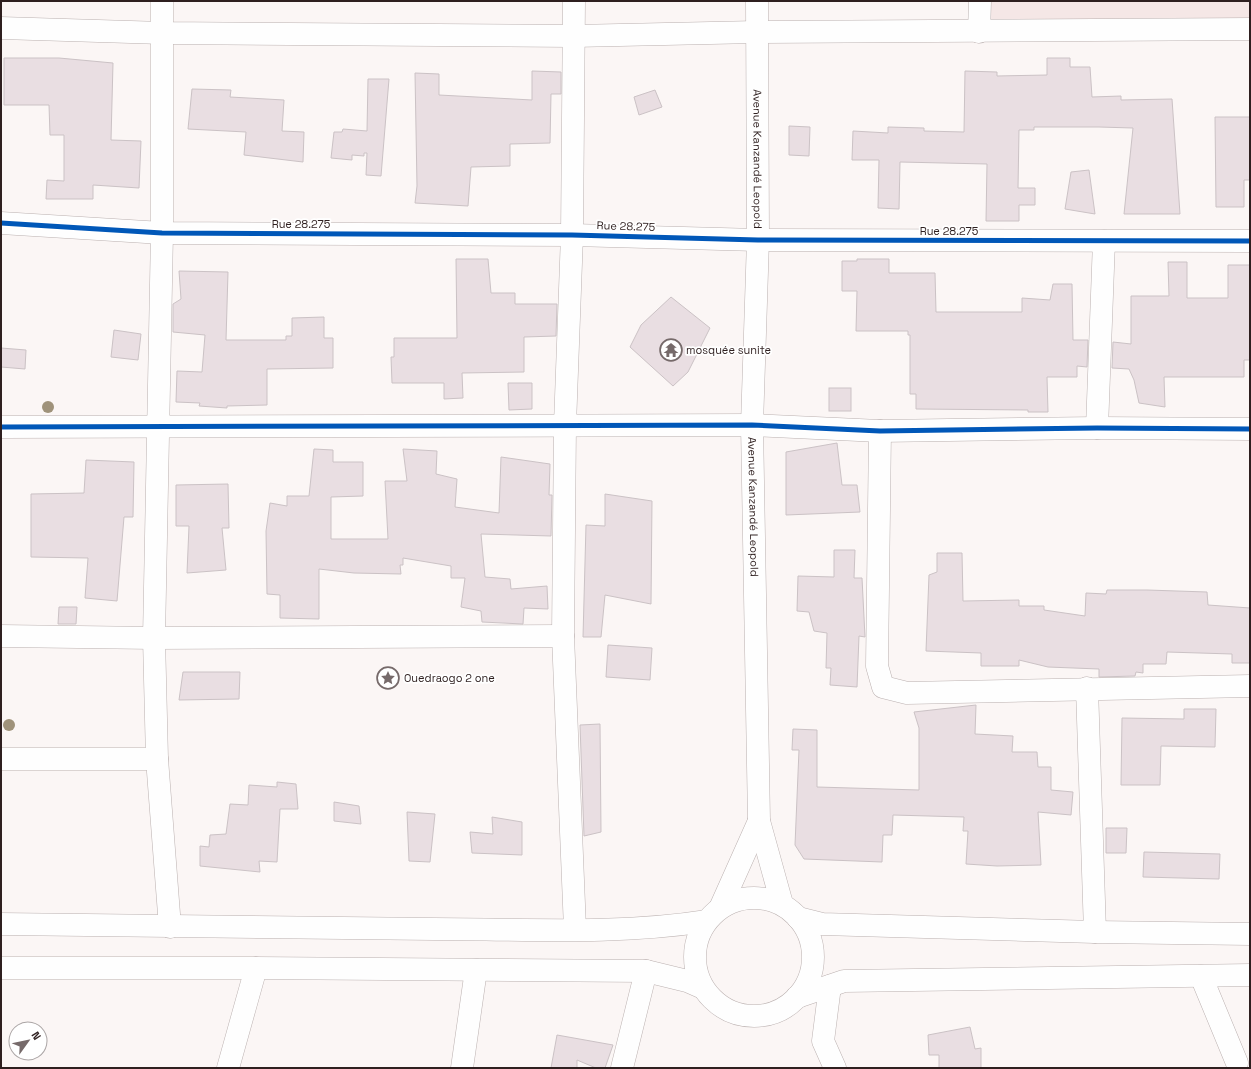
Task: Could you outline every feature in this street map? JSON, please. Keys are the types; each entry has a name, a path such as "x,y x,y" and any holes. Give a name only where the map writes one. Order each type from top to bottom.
{"street":[{"path":"162,1 162,233 154,638 156,760 170,928"},
{"path":"574,1 572,235 565,425 563,636 575,929"},
{"name":"Avenue Kanzandé Leopold","path":"757,1 758,240 752,425 759,821"},
{"path":"978,32 980,1"},
{"path":"1,28 163,33 574,36 756,32 978,32 1250,29"},
{"name":"Rue 28.275","path":"1,223 162,233 572,235 758,240 1250,241"},
{"path":"1097,428 1104,241"},
{"path":"1,427 752,425 880,431 1097,428 1250,429"},
{"path":"880,431 877,666 883,687 907,693 1087,688 1250,686"},
{"path":"1,636 154,638 563,636"},
{"path":"1087,688 1095,932"},
{"path":"1,759 156,760"},
{"path":"759,821 790,911 808,932 812,949 812,966 807,983 798,997 790,1004 772,1013 753,1016 733,1013 716,1002 703,988 696,971 694,954 697,936 713,913 759,821"},
{"path":"1,924 170,928 575,929 674,926 713,913 740,898 762,897 790,911 822,924 1095,932 1250,934"},
{"path":"1,968 646,971 687,981 703,988"},
{"path":"228,1068 256,968"},
{"path":"462,1068 476,970"},
{"path":"622,1068 646,971"},
{"path":"798,997 844,981 1250,975"},
{"path":"1201,976 1236,1066"},
{"path":"830,986 823,1041 835,1068"}],"shaded area":[{"path":"985,1 1250,1 1250,24 984,24"}],"building":[{"path":"4,58 59,58 113,63 111,140 141,141 139,188 93,185 93,199 46,199 47,180 64,181 64,135 50,135 49,105 4,105"},
{"path":"1047,58 1070,58 1070,67 1090,67 1092,97 1121,96 1121,100 1172,99 1180,214 1124,214 1133,128 1099,127 1034,127 1034,130 1019,130 1018,188 1035,188 1035,205 1019,205 1019,221 986,221 987,164 900,162 899,209 878,208 879,160 852,160 853,131 888,133 888,127 924,128 924,131 964,132 965,71 997,72 997,76 1047,75"},
{"path":"532,71 561,72 561,94 551,94 550,143 510,144 510,166 471,167 468,206 415,203 417,186 415,73 439,74 439,95 532,100"},
{"path":"368,79 389,79 381,176 366,175 367,153 364,153 364,156 352,155 352,160 331,158 334,132 342,132 343,129 367,131"},
{"path":"192,89 231,90 230,97 284,100 282,131 304,132 303,162 244,155 246,132 188,129"},
{"path":"655,90 662,107 639,115 634,97"},
{"path":"1215,117 1250,117 1250,180 1244,180 1244,207 1216,207"},
{"path":"789,126 810,127 809,156 789,155"},
{"path":"1089,170 1095,214 1065,209 1071,172"},
{"path":"456,259 488,259 491,293 515,293 515,304 557,304 556,336 524,337 524,372 462,373 463,398 444,399 444,383 392,383 391,357 394,357 394,338 457,338"},
{"path":"857,259 889,259 889,273 935,273 936,312 1022,312 1022,298 1050,300 1053,284 1072,284 1073,340 1088,340 1087,367 1077,366 1077,377 1047,377 1048,412 1028,412 1028,410 916,409 916,394 910,394 910,335 908,335 908,331 856,331 857,291 842,291 842,261 857,261"},
{"path":"1168,262 1187,262 1187,298 1228,298 1228,265 1250,265 1250,360 1244,360 1244,377 1164,377 1165,407 1139,403 1134,380 1129,369 1112,368 1113,342 1131,344 1131,296 1169,296"},
{"path":"179,271 228,272 226,340 286,340 286,336 292,336 292,318 324,317 324,338 333,338 333,368 267,369 267,405 227,406 227,408 199,406 200,403 176,402 177,371 202,372 205,335 173,332 173,304 181,299"},
{"path":"671,297 710,328 688,372 673,386 630,347 641,325"},
{"path":"114,330 141,334 138,360 111,357"},
{"path":"1,348 26,350 25,369 1,367"},
{"path":"508,383 532,383 532,409 509,410"},
{"path":"829,388 851,388 851,411 829,411"},
{"path":"837,443 842,485 857,485 860,512 786,515 786,452"},
{"path":"314,449 333,450 333,462 363,462 363,496 331,497 331,539 388,539 385,481 407,481 403,449 437,451 436,474 457,479 455,507 499,513 501,457 550,464 549,495 552,495 551,536 481,534 485,577 510,579 511,589 547,586 548,609 524,608 523,624 482,622 481,611 461,607 465,578 451,578 451,566 403,558 403,565 400,565 401,574 354,573 319,569 319,619 280,618 280,595 267,594 266,531 270,503 287,506 287,496 309,496"},
{"path":"86,460 134,462 133,517 124,517 117,601 85,598 88,558 31,557 31,494 84,493"},
{"path":"228,484 229,528 222,528 226,570 187,573 189,526 176,526 176,485"},
{"path":"605,494 652,501 651,604 605,595 601,637 583,637 586,525 605,526"},
{"path":"834,550 855,550 854,578 862,578 865,637 859,636 857,687 830,685 831,668 826,668 827,633 814,631 809,612 797,611 798,576 834,577"},
{"path":"937,553 962,553 963,601 1019,600 1019,606 1044,606 1044,610 1085,616 1086,593 1106,594 1107,590 1207,592 1208,605 1250,608 1250,663 1232,663 1232,654 1167,652 1166,664 1143,664 1143,673 1136,672 1135,676 1099,677 1099,669 1048,667 1019,660 1019,666 981,666 981,653 926,651 929,575 937,572"},
{"path":"59,607 77,607 76,624 58,624"},
{"path":"608,645 652,648 650,680 606,677"},
{"path":"183,672 240,672 239,699 179,700"},
{"path":"976,705 975,734 1013,736 1012,752 1037,752 1038,767 1051,767 1051,790 1073,792 1071,815 1038,812 1041,865 997,866 966,864 968,831 963,831 964,817 893,815 892,835 883,835 882,862 804,859 795,845 799,750 792,750 793,729 817,730 817,787 919,790 919,728 914,712"},
{"path":"1184,709 1216,709 1215,747 1161,746 1160,785 1121,785 1122,718 1184,719"},
{"path":"600,724 601,832 584,836 580,725"},
{"path":"277,782 296,784 298,809 280,809 277,862 259,861 260,872 200,866 200,846 209,847 210,835 226,834 230,804 248,805 249,785 277,787"},
{"path":"334,802 359,806 361,824 334,821"},
{"path":"407,812 435,814 430,862 409,861"},
{"path":"492,817 522,822 522,855 472,853 470,832 493,834"},
{"path":"1106,828 1127,828 1126,853 1106,853"},
{"path":"1144,852 1220,854 1219,879 1143,877"},
{"path":"970,1027 975,1049 981,1048 981,1068 939,1068 939,1055 929,1055 928,1035"},
{"path":"557,1035 613,1045 605,1068 596,1068 577,1060 577,1068 551,1068"}],"cycle path":[{"path":"1,223 162,233 572,235 758,240 1250,241"},
{"path":"1,427 752,425 880,431 1097,428 1250,429"}],"place":[{"name":"mosquée sunite","path":"671,350"},
{"name":"Ouedraogo 2 one","path":"388,678"}]}
